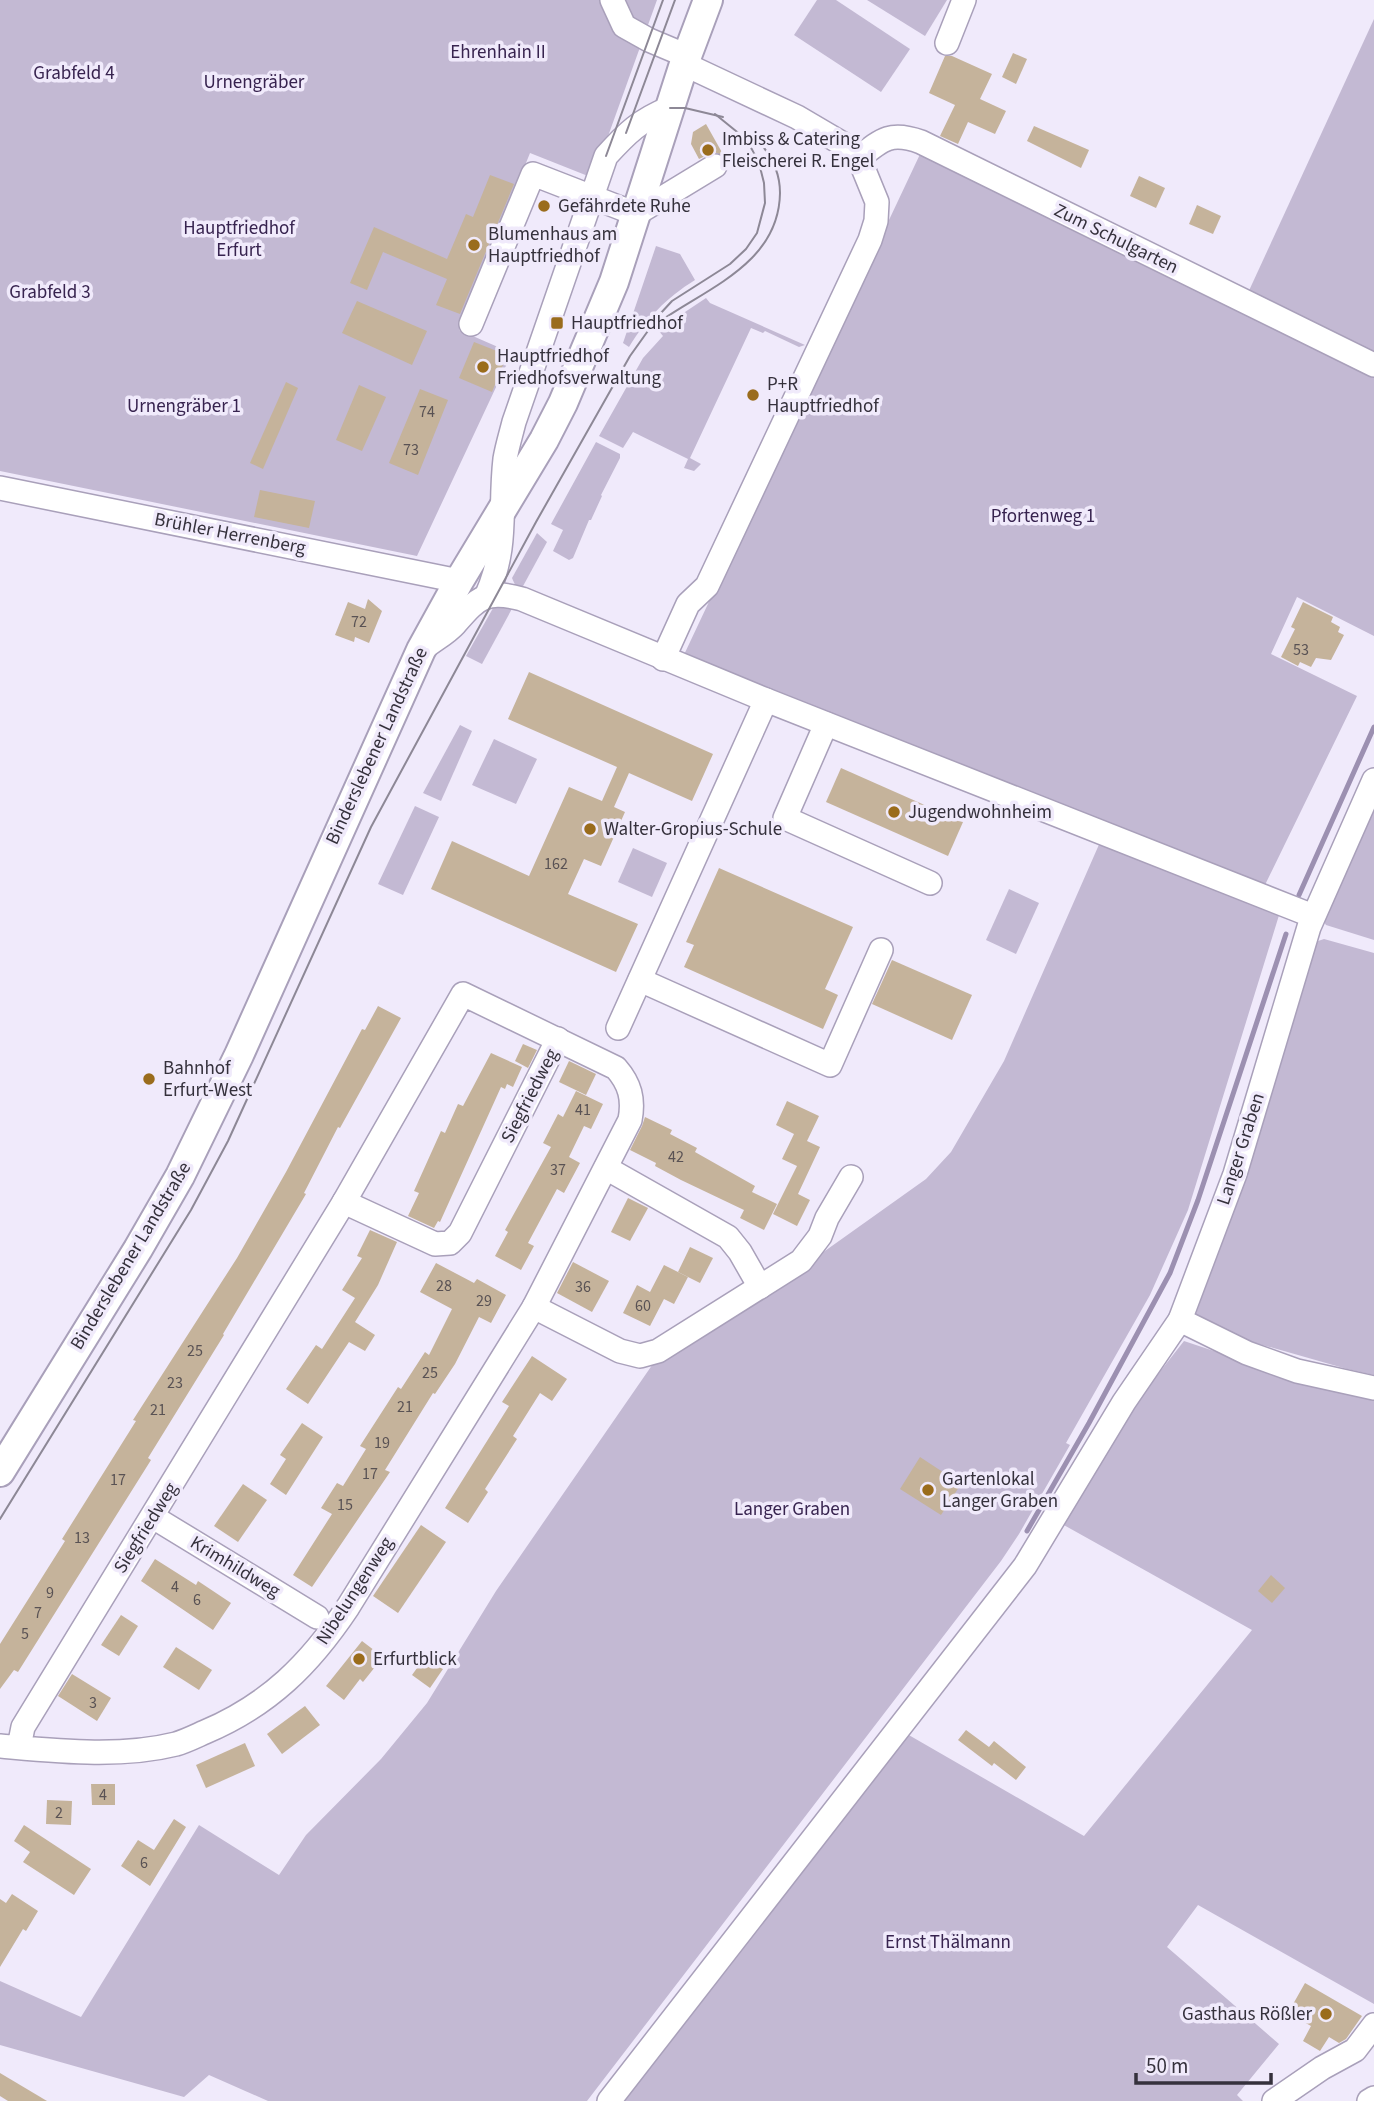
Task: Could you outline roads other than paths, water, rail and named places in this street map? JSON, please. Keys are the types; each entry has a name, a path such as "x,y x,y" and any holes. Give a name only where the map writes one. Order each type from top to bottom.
{"main road":[{"name":"Binderslebener Landstraße","path":"0,1472 180,1176 239,1055 421,650 563,403 604,308 708,0"}],"street":[{"path":"612,0 624,26 797,117 848,147 859,158 877,202 876,221 870,240 707,586 688,604 663,659"},
{"path":"947,43 964,0"},
{"path":"492,596 509,544 508,499 521,425 597,199 606,156 626,133 646,118 670,108"},
{"name":"Zum Schulgarten","path":"859,158 891,137 905,136 921,142 1374,365"},
{"path":"471,324 533,174 636,214 715,166"},
{"name":"Brühler Herrenberg","path":"0,488 459,581"},
{"path":"421,650 454,625 471,604 492,596 522,599 765,701 1313,916"},
{"path":"618,1028 765,701"},
{"path":"826,724 785,818 930,883"},
{"name":"Langer Graben","path":"609,2101 1025,1566 1124,1402 1180,1320 1235,1174 1313,916 1374,780"},
{"path":"640,979 830,1065 881,950"},
{"name":"Siegfriedweg","path":"10,1747 344,1202 463,994 558,1039 460,1233 450,1243 435,1244 344,1202"},
{"name":"Nibelungenweg","path":"10,1747 112,1752 149,1749 177,1743 244,1713 294,1676 322,1644 348,1607 534,1307 630,1120 633,1106 630,1090 617,1068 558,1039"},
{"path":"606,1168 728,1237 760,1287"},
{"path":"534,1307 620,1351 640,1356 658,1351 801,1261 820,1236 850,1177"},
{"path":"1180,1320 1247,1353 1297,1371 1374,1388"},
{"name":"Krimhildweg","path":"153,1517 317,1616"},
{"path":"1274,2101 1322,2068 1355,2050 1374,2025"},
{"path":"1369,2101 1374,2098"}],"waterway":[{"path":"1299,895 1374,727"},
{"path":"1027,1531 1170,1273 1198,1200 1286,934"}],"tram line":[{"path":"606,156 663,0"},
{"path":"626,133 675,0"},
{"path":"670,108 685,108 723,117"},
{"path":"0,1519 191,1210 228,1141 371,827 536,522 630,356 672,301 730,264 746,249 757,233 765,203 759,163 747,140 715,114"},
{"path":"662,320 739,270 755,255 768,237 777,217 780,193 778,176 772,160 750,133"}],"place":[{"name":"Imbiss & Catering Fleischerei R. Engel","path":"708,150"},
{"name":"Gefährdete Ruhe","path":"544,206"},
{"name":"Blumenhaus am Hauptfriedhof","path":"474,245"},
{"name":"Hauptfriedhof","path":"557,323"},
{"name":"Hauptfriedhof Friedhofsverwaltung","path":"483,367"},
{"name":"P+R Hauptfriedhof","path":"753,395"},
{"name":"Jugendwohnheim","path":"894,812"},
{"name":"Walter-Gropius-Schule","path":"590,829"},
{"name":"Bahnhof Erfurt-West","path":"149,1079"},
{"name":"Gartenlokal Langer Graben","path":"928,1490"},
{"name":"Erfurtblick","path":"359,1659"},
{"name":"Gasthaus Rößler","path":"1326,2014"}],"park label":[{"name":"Ehrenhain II","path":"498,52"},
{"name":"Grabfeld 4","path":"74,73"},
{"name":"Urnengräber","path":"254,82"},
{"name":"Hauptfriedhof Erfurt","path":"239,239"},
{"name":"Grabfeld 3","path":"50,292"},
{"name":"Urnengräber 1","path":"184,406"},
{"name":"Pfortenweg 1","path":"1043,516"},
{"name":"Ernst Thälmann","path":"948,1942"}]}
